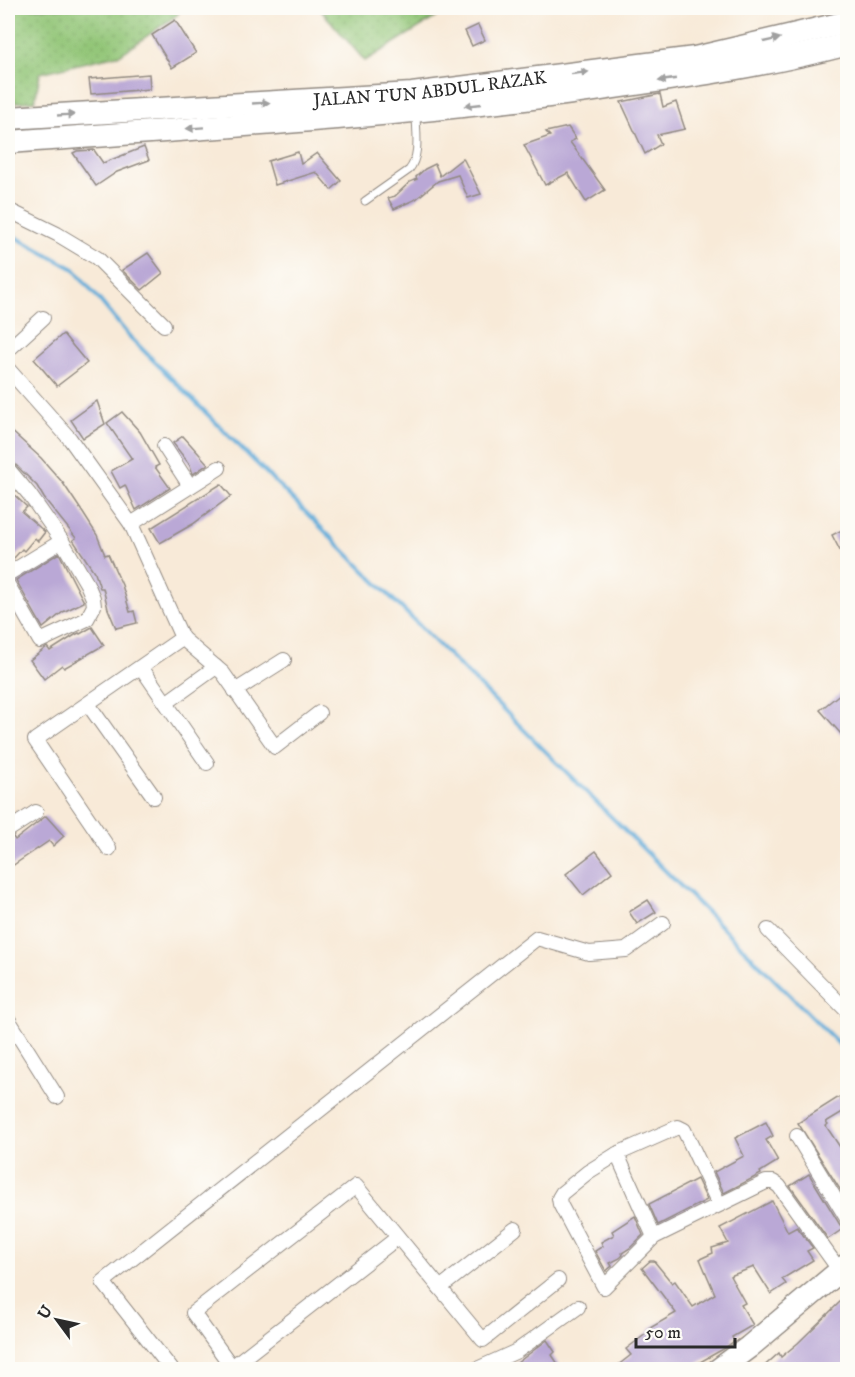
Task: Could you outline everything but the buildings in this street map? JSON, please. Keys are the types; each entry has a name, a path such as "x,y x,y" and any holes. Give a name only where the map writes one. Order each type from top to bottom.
{"main road":[{"name":"JALAN TUN ABDUL RAZAK","path":"8,118 412,94 697,67 848,22"},
{"name":"JALAN TUN ABDUL RAZAK","path":"8,141 416,112 524,100 697,67 848,44"},
{"path":"718,1370 844,1273"}],"street":[{"path":"8,210 57,234 97,258 164,325"},
{"path":"8,350 43,318"},
{"path":"8,369 70,439 131,524 182,638 223,673 275,747 319,712"},
{"path":"164,446 190,486"},
{"path":"131,524 219,468"},
{"path":"8,469 29,494 62,542 87,584 94,606 91,614 82,622 40,641 8,585"},
{"path":"8,574 62,542"},
{"path":"109,849 35,740 182,638"},
{"path":"235,691 284,660"},
{"path":"141,667 207,763"},
{"path":"166,703 216,667"},
{"path":"88,704 154,797"},
{"path":"8,830 36,812"},
{"path":"172,1370 104,1282 537,938 589,953 626,950 663,922"},
{"path":"768,930 848,1012"},
{"path":"8,1019 57,1097"},
{"path":"719,1204 684,1130 680,1127 616,1154 588,1172 559,1198 560,1204 604,1287 654,1237 766,1182 776,1183 844,1273"},
{"path":"797,1136 848,1220"},
{"path":"616,1154 654,1237"},
{"path":"397,1238 230,1368 193,1313 356,1186 483,1340 558,1280"},
{"path":"440,1288 515,1229"},
{"path":"475,1370 517,1351 578,1307"}],"lane":[{"path":"365,201 414,164 416,112"}],"green space":[{"path":"8,8 182,8 177,15 121,54 40,73 35,101 8,103"},
{"path":"319,8 451,8 365,61"}],"waterway":[{"path":"8,233 74,269 129,336 848,1053"}]}
